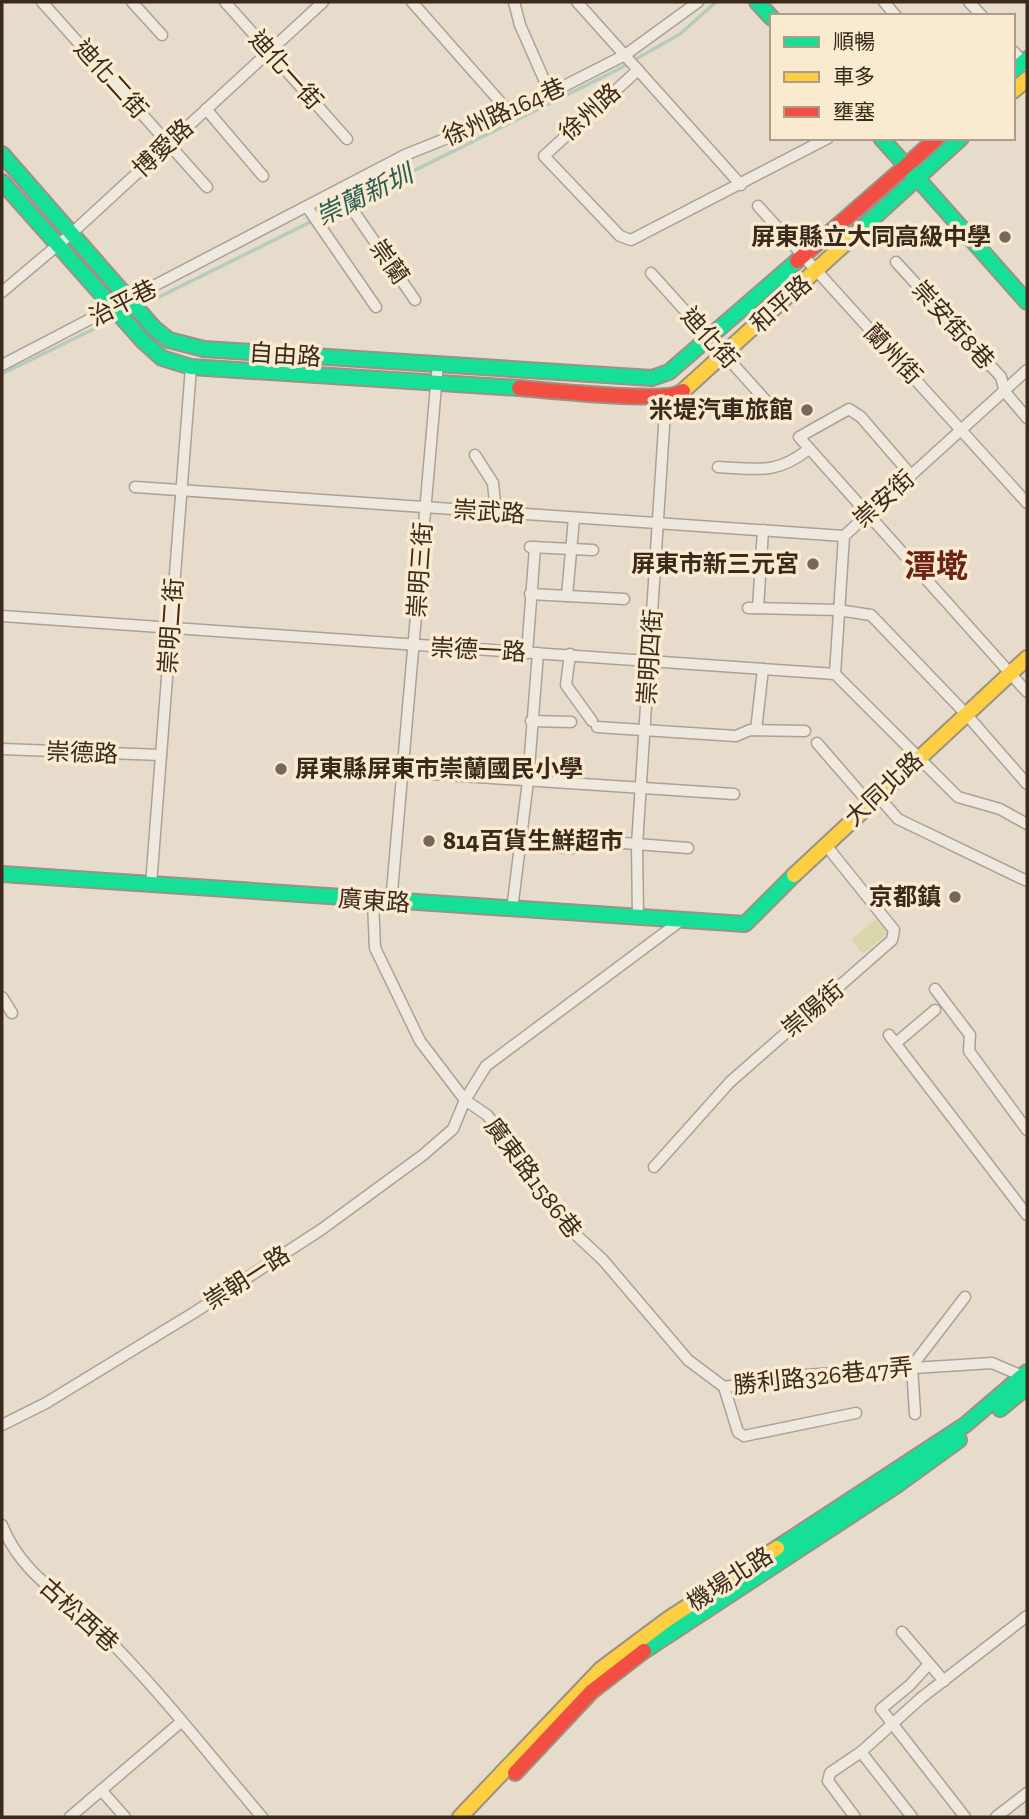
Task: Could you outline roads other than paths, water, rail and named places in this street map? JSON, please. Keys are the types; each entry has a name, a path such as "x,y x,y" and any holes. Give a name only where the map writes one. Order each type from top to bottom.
{"street":[{"name":"迪化二街","path":"42,2 207,187"},
{"path":"132,2 162,35"},
{"name":"迪化一街","path":"225,2 347,139"},
{"name":"博愛路","path":"2,292 72,233 323,2"},
{"path":"412,2 510,113"},
{"path":"514,2 520,25 550,93"},
{"path":"577,2 741,185 824,140"},
{"name":"徐州路","path":"698,2 631,62 544,156 620,236 631,240 741,185"},
{"path":"757,2 770,16"},
{"name":"徐州路164巷","path":"312,215 345,198 383,166 510,113 550,93 631,62"},
{"path":"206,109 263,176"},
{"path":"883,140 1027,302"},
{"name":"和平路","path":"652,378 669,372 710,338 935,140"},
{"name":"和平路","path":"660,397 678,395 725,355 959,140"},
{"name":"自由路","path":"2,154 169,340 187,347 300,358 438,363 652,378"},
{"name":"自由路","path":"2,182 118,314 162,358 191,367 660,397"},
{"name":"崇蘭","path":"345,198 415,300"},
{"name":"蘭州街","path":"758,206 962,428 1027,503"},
{"name":"崇蘭","path":"312,215 376,307"},
{"name":"治平巷","path":"2,365 136,305 243,241 312,215"},
{"name":"崇安街8巷","path":"896,262 1001,377 1004,392 1027,418"},
{"name":"迪化街","path":"652,273 769,404"},
{"name":"崇明三街","path":"391,903 438,363"},
{"name":"崇明二街","path":"151,885 191,367"},
{"name":"崇安街","path":"835,674 844,536 1027,370"},
{"name":"崇明四街","path":"638,918 638,845 659,522 660,397"},
{"path":"911,475 861,417 849,410 799,437 1027,692"},
{"path":"718,467 772,470 791,464 809,449"},
{"path":"475,455 493,483 496,512"},
{"name":"崇武路","path":"135,487 844,536"},
{"path":"567,596 574,549 575,517"},
{"path":"763,530 753,608 838,610 871,615 966,713 1027,784"},
{"path":"512,910 528,781 532,547 593,550"},
{"path":"530,594 624,599"},
{"name":"崇德一路","path":"2,616 415,647 570,654 835,674"},
{"path":"570,654 566,685 595,724 644,733 736,736 756,730 805,731"},
{"name":"大同北路","path":"746,925 825,844 1027,659"},
{"path":"756,730 763,669"},
{"path":"835,674 958,797 1000,809 1027,824"},
{"path":"531,721 571,722"},
{"path":"817,743 873,799 898,819 1027,881"},
{"name":"崇德路","path":"2,749 161,755"},
{"path":"402,772 734,794"},
{"path":"480,841 572,848"},
{"path":"584,841 688,848"},
{"name":"崇陽街","path":"654,1167 730,1082 892,940 894,930 825,844"},
{"name":"廣東路","path":"2,874 373,902 746,925"},
{"path":"373,902 375,948 397,999 420,1041 465,1100"},
{"name":"廣東路1586巷","path":"647,1311 603,1260 572,1231 487,1115 465,1100 486,1066 679,922"},
{"path":"935,989 970,1035 969,1051 1027,1130"},
{"path":"2,997 12,1013"},
{"path":"935,1010 893,1039 1027,1215"},
{"name":"崇朝一路","path":"2,1425 46,1403 195,1312 322,1229 423,1155 453,1129 465,1100"},
{"path":"915,1414 912,1366 965,1297"},
{"name":"勝利路326巷47弄","path":"647,1311 688,1360 724,1387 804,1375 912,1366 992,1363 1027,1379"},
{"name":"機場北路","path":"460,1817 601,1669 668,1619 965,1425 1027,1379"},
{"name":"機場北路","path":"473,1817 591,1692 620,1668 897,1485 1027,1379"},
{"path":"724,1387 738,1432 744,1436 856,1413"},
{"name":"古松西巷","path":"2,1525 9,1543 34,1575 102,1632 262,1817"},
{"path":"855,1817 828,1781 830,1773 861,1752 921,1698 1027,1616"},
{"path":"902,1632 944,1681"},
{"path":"928,1665 910,1685 881,1709 965,1817"},
{"path":"910,1685 921,1698"},
{"path":"70,1817 181,1722"},
{"path":"861,1752 912,1817"},
{"path":"101,1790 125,1817"},
{"path":"996,1817 1027,1793"}],"waterway":[{"name":"崇蘭新圳","path":"141,306 615,71 680,34 716,2"},
{"name":"崇蘭新圳","path":"2,374 118,317"}],"place":[{"name":"屏東縣立大同高級中學","path":"1005,237"},
{"name":"米堤汽車旅館","path":"807,410"},
{"name":"屏東市新三元宮","path":"813,564"},
{"name":"屏東縣屏東市崇蘭國民小學","path":"281,769"},
{"name":"814百貨生鮮超市","path":"429,841"},
{"name":"京都鎮","path":"955,897"}],"district":[{"name":"潭墘","path":"936,566"}]}
